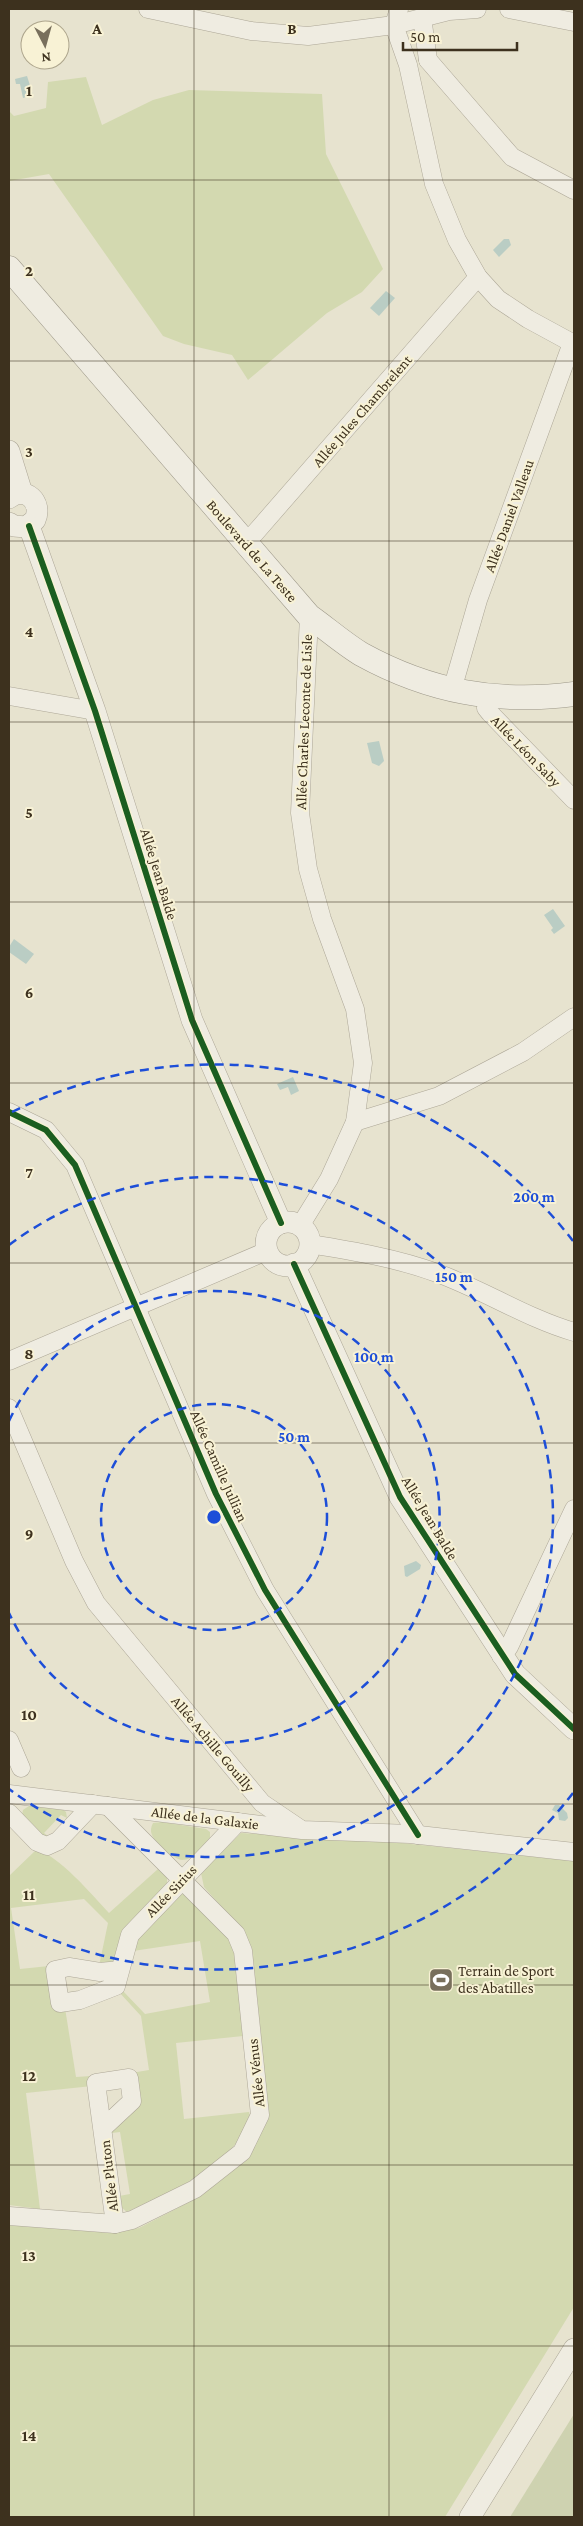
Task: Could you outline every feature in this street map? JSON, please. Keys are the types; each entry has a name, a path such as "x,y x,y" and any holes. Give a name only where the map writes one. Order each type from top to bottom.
{"main road":[{"name":"Boulevard de La Teste","path":"9,268 308,616 360,653 424,682 488,697 542,698 574,694"}],"street":[{"path":"148,9 251,31 308,36 396,17 422,17 449,10 477,9"},
{"path":"509,9 574,22"},
{"path":"396,17 434,184 457,240 478,277 498,299 528,319 573,344"},
{"path":"422,17 428,60 512,157 574,190"},
{"path":"408,65 428,60"},
{"name":"Allée Jules Chambrelent","path":"243,542 255,533 478,277"},
{"name":"Allée Daniel Valleau","path":"452,690 478,600 573,344"},
{"path":"9,451 15,496 33,498 38,508 35,520 19,524"},
{"name":"Allée Jean Balde","path":"19,524 95,711 192,1020 297,1231"},
{"name":"Allée Charles Leconte de Lisle","path":"297,1231 329,1179 355,1122 363,1063 356,1009 322,919 308,869 300,813 308,616"},
{"path":"9,696 95,711"},
{"name":"Allée Léon Saby","path":"488,697 486,708 490,713 574,800"},
{"path":"355,1122 439,1096 523,1052 574,1017"},
{"name":"Allée Camille Jullian","path":"9,1112 46,1130 75,1165 216,1494 265,1590 418,1835"},
{"path":"297,1231 306,1257 294,1264 281,1265 275,1262 267,1251 266,1244 270,1231 297,1231 438,1273 498,1302 574,1332"},
{"path":"9,1361 267,1251"},
{"name":"Allée Jean Balde","path":"294,1264 400,1497 501,1656 515,1674 574,1729"},
{"name":"Allée Achille Gouilly","path":"9,1408 74,1561 96,1603 262,1803 302,1830"},
{"path":"501,1656 509,1647 574,1509"},
{"path":"9,1740 21,1768"},
{"name":"Allée de la Galaxie","path":"9,1794 302,1830"},
{"path":"9,1813 37,1842 47,1846 58,1841 101,1805"},
{"name":"Allée de la Galaxie","path":"101,1805 183,1879"},
{"name":"Allée Sirius","path":"120,1970 130,1935 238,1822"},
{"path":"302,1830 418,1835 574,1852"},
{"name":"Allée Vénus","path":"9,2216 115,2224 132,2220 194,2189 242,2152 260,2115 243,1951 236,1934 183,1879"},
{"name":"Allée Pluton","path":"103,2128 115,2224"},
{"path":"470,2517 574,2349"}],"green space":[{"path":"86,77 102,125 153,100 189,90 322,94 326,154 383,269 362,292 327,313 248,380 232,355 184,344 163,336 49,174 9,181 9,111 14,116 46,108 48,82"},
{"path":"29,1806 62,1809 66,1812 67,1818 61,1815 44,1833 49,1837 43,1838 22,1815 23,1810"},
{"path":"162,1822 206,1829 210,1832 210,1838 190,1858 178,1859 165,1850 152,1835 153,1823"},
{"path":"241,1833 401,1843 574,1861 574,2307 445,2517 9,2517 9,2224 110,2233 139,2228 199,2197 241,2164 249,2156 269,2115 252,1950 244,1932 204,1887 201,1873"},
{"path":"36,1850 45,1853 65,1867 109,1913 158,1869 167,1876 167,1883 128,1925 115,1960 110,1967 99,1966 108,1923 84,1899 11,1908 20,1969 49,1966 65,2008 76,2077 91,2076 92,2086 26,2093 40,2209 9,2205 9,1876"},
{"path":"184,1894 229,1939 234,1951 243,2036 176,2043 184,2119 249,2112 250,2116 238,2141 215,2164 187,2183 127,2212 121,2207 119,2196 130,2194 120,2132 112,2133 111,2127 138,2104 131,2073 149,2070 141,2016 119,1992 122,1990 145,2014 210,2002 200,1941 133,1951 135,1943 176,1895"},
{"path":"574,2414 574,2517 510,2517"}],"shaded area":[{"path":"27,76 33,95 23,98 20,84 16,84 15,79"},
{"path":"504,239 509,239 511,245 499,257 493,250"},
{"path":"386,291 395,298 379,316 370,308"},
{"path":"379,741 384,761 379,766 372,763 367,743"},
{"path":"553,909 565,926 554,934 551,930 553,928 544,915"},
{"path":"14,939 34,954 26,964 9,952 9,947"},
{"path":"293,1077 299,1091 291,1095 288,1087 280,1090 277,1084"},
{"path":"416,1561 421,1565 420,1569 407,1577 405,1576 404,1566"},
{"path":"555,1805 559,1805 567,1813 568,1818 565,1821 559,1820 558,1813 552,1810"}],"cycle path":[{"path":"29,526 95,711 192,1020 281,1223"},
{"path":"9,1112 46,1130 75,1165 216,1494 265,1590 418,1835"},
{"path":"294,1264 400,1497 515,1674 574,1729"}],"place":[{"name":"Terrain de Sport des Abatilles","path":"441,1980"}]}
